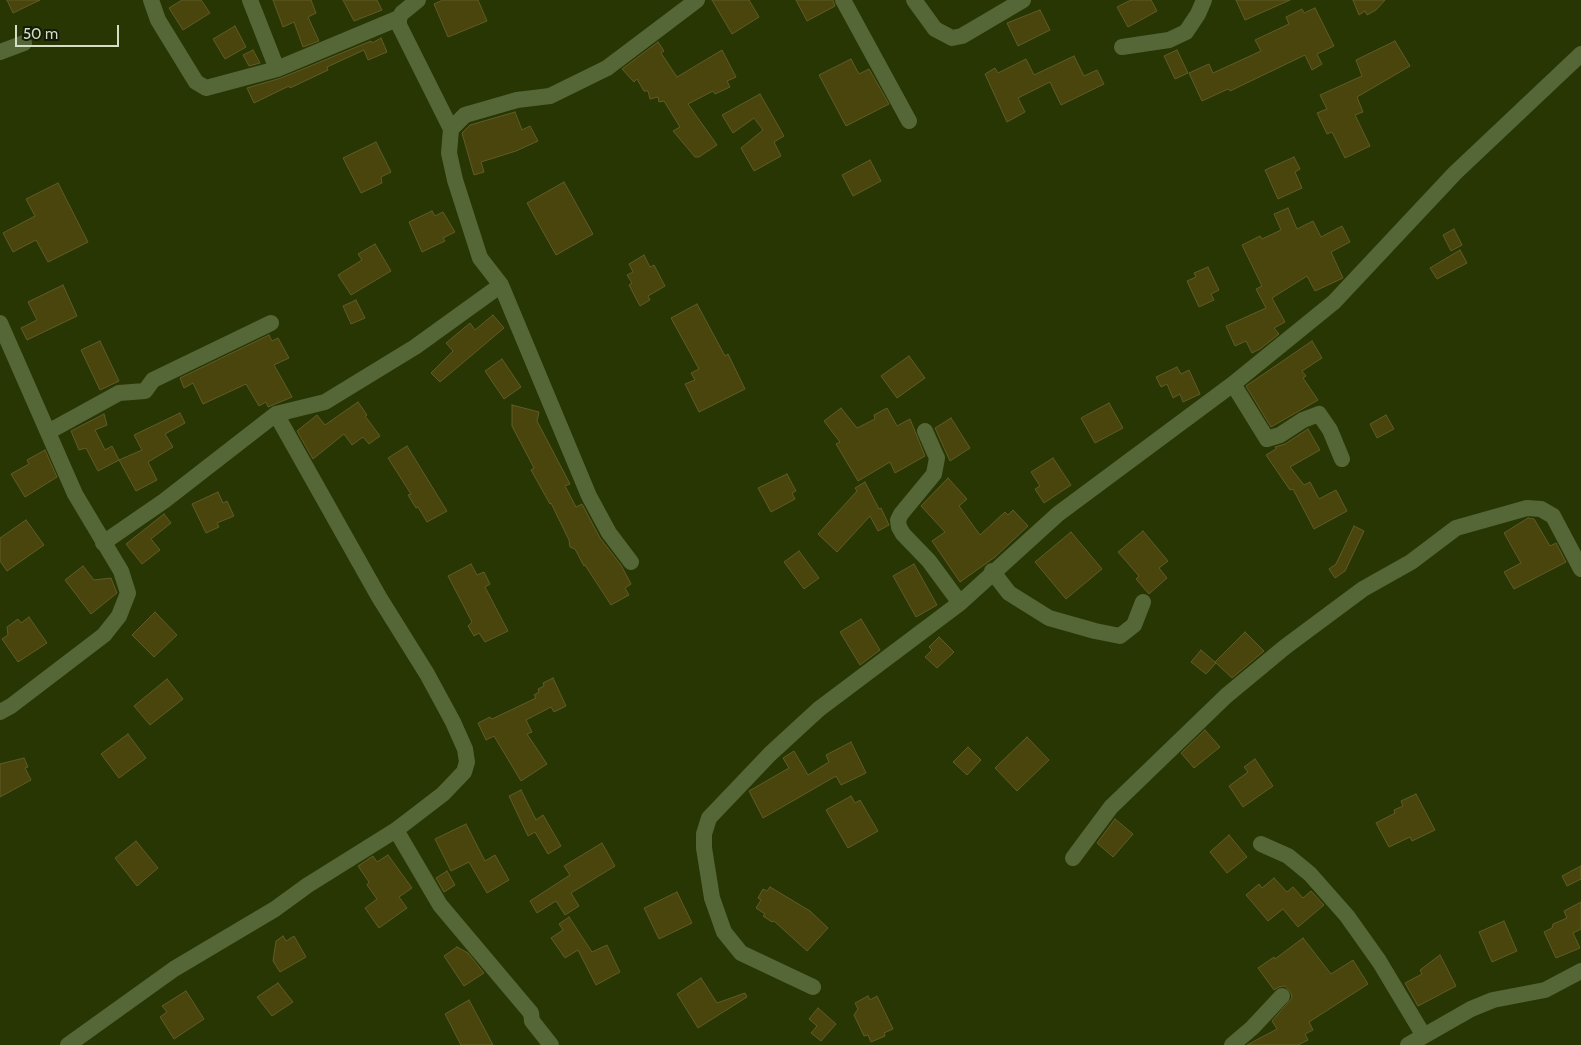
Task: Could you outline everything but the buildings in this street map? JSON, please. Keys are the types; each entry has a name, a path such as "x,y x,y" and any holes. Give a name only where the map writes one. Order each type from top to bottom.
{"street":[{"path":"151,0 158,20 196,82 202,87 243,80 277,69 399,18 418,0"},
{"path":"250,0 277,69"},
{"path":"451,129 465,115 517,100 550,96 607,68 697,0"},
{"path":"843,0 909,121"},
{"path":"914,0 935,29 952,38 962,36 1023,0"},
{"path":"1122,47 1169,40 1186,32 1204,0"},
{"path":"399,18 402,35 451,129 449,153 455,180 480,258 501,284 589,496 609,533 631,562"},
{"path":"0,52 24,43"},
{"path":"813,987 741,953 724,932 712,898 704,848 704,834 708,818 770,754 819,710 960,603 992,571 1058,514 1233,384 1334,302 1456,173 1581,54"},
{"path":"103,544 164,501 276,414 325,402 415,347 501,284"},
{"path":"0,323 75,494 103,544 121,571 128,593 119,616 104,635 11,706 0,712"},
{"path":"48,432 119,393 144,391 154,380 271,323"},
{"path":"1233,384 1267,439 1280,435 1302,420 1320,414 1330,430 1342,459"},
{"path":"68,1045 174,969 275,909 308,885 396,830 443,794 464,772 467,762 465,749 427,674 378,597 276,414"},
{"path":"925,432 937,458 934,474 898,520 902,534 929,561 960,603"},
{"path":"1073,858 1111,807 1226,696 1285,647 1363,589 1411,562 1456,528 1527,508 1541,509 1553,516 1581,569"},
{"path":"992,571 1008,593 1049,618 1120,636 1134,625 1143,602"},
{"path":"396,830 440,905 531,1013 532,1021 551,1045"},
{"path":"1261,844 1288,856 1310,874 1347,916 1379,961 1424,1036"},
{"path":"1408,1045 1471,1009 1493,1000 1545,990 1581,971"},
{"path":"1232,1045 1252,1028 1282,996"}]}
